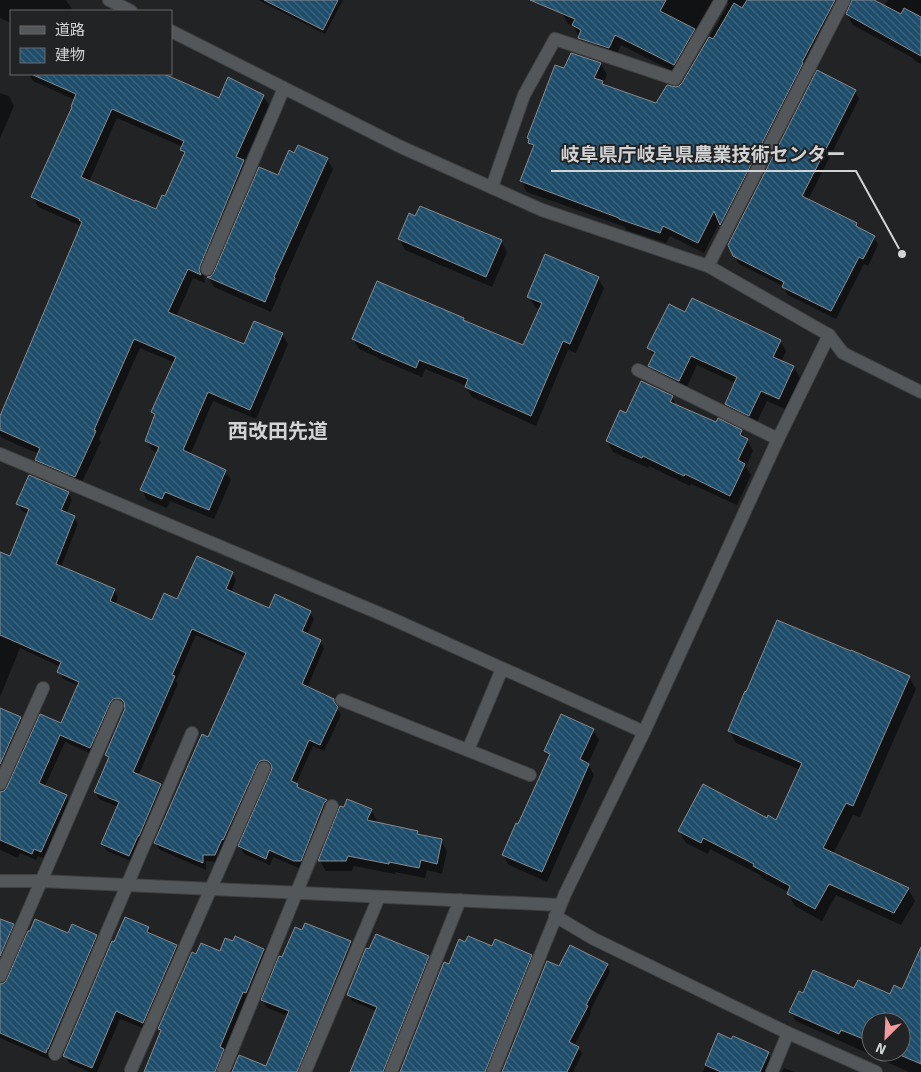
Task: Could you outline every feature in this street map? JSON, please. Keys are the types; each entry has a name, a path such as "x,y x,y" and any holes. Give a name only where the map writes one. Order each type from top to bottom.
{"street":[{"path":"109,0 129,10"},
{"path":"492,187 524,95 554,39 675,78 720,0"},
{"path":"708,266 844,0"},
{"path":"172,32 401,147 542,210 708,266 829,335 843,353 921,392"},
{"path":"207,269 284,88"},
{"path":"492,1072 557,911 644,732 778,438 829,335"},
{"path":"638,370 778,438"},
{"path":"0,454 388,617 644,732"},
{"path":"468,750 502,669"},
{"path":"0,784 43,688"},
{"path":"342,700 530,775"},
{"path":"0,976 117,706"},
{"path":"55,1054 192,733"},
{"path":"131,1070 264,768"},
{"path":"223,1072 332,806"},
{"path":"0,881 41,881 460,900 557,911 594,939 788,1033 876,1072"},
{"path":"305,1072 378,897"},
{"path":"390,1072 460,900"},
{"path":"772,1072 788,1033"}],"building":[{"path":"264,0 338,0 323,30"},
{"path":"530,0 666,0 660,11 695,29 674,65 615,35 609,48 578,38 581,30 572,25 575,19"},
{"path":"747,0 835,0 720,225 714,211 698,243 663,226 660,233 520,181 534,145 528,143 529,139 527,138 555,65 564,68 571,53 601,63 594,78 603,81 602,84 656,103 667,85 676,87 682,83 709,37 713,39 734,3 742,8"},
{"path":"852,0 874,0 901,14 904,8 921,17 921,56 846,14"},
{"path":"817,70 856,90 802,196 857,223 856,226 875,236 863,259 859,257 831,311 782,287 784,282 733,256 728,245"},
{"path":"33,75 166,75 219,98 228,77 264,95 236,157 244,160 200,266 201,275 188,269 168,312 244,344 254,321 283,333 250,410 208,392 183,450 226,470 209,510 165,492 162,499 140,490 159,447 145,441 155,414 151,412 176,357 134,339 75,477 35,460 40,448 0,430 0,416 82,222 80,219 31,197 76,94","holes":["112,109 184,141 180,150 185,152 165,196 162,195 156,209 81,177"]},
{"path":"298,145 328,158 274,277 265,302 207,277 211,276 214,272 259,167 278,175 289,150 294,153"},
{"path":"420,206 502,240 486,277 398,239 409,213 415,216"},
{"path":"545,254 599,277 570,344 563,341 531,416 465,387 468,379 419,360 416,368 352,339 377,281 523,345 542,303 527,297"},
{"path":"692,298 781,340 773,357 794,366 779,399 761,391 749,416 725,404 737,377 691,356 679,381 648,366 655,352 647,348 669,304 685,312"},
{"path":"641,381 673,396 670,402 716,422 718,418 742,430 740,435 748,439 738,460 745,464 730,496 685,474 684,476 606,441 620,410 626,413"},
{"path":"29,475 69,492 61,510 75,516 56,564 115,589 110,601 152,620 164,593 177,599 197,556 233,572 226,589 269,608 275,594 311,611 302,631 321,640 302,684 334,699 338,707 320,745 309,740 291,781 298,784 297,787 327,800 324,803 301,861 294,861 269,850 266,859 238,846 272,768 268,761 264,760 260,761 257,765 215,855 203,855 203,863 154,843 202,734 208,737 246,653 192,629 172,675 175,676 133,772 161,784 129,856 101,844 119,802 94,792 109,757 105,755 125,709 124,702 117,698 113,699 110,703 90,748 60,735 39,783 67,795 41,852 34,849 32,854 0,840 0,792 4,791 7,787 40,714 61,723 79,682 57,672 61,662 0,635 0,552 10,556 29,509 16,504"},
{"path":"777,620 910,676 853,806 846,803 823,848 909,888 894,913 829,884 815,909 787,894 790,886 753,866 754,864 703,838 701,843 678,831 703,784 767,818 768,815 776,820 802,763 728,731"},
{"path":"0,708 21,717 0,764"},
{"path":"561,714 594,729 580,759 589,764 542,872 502,855 550,754 544,751"},
{"path":"347,799 372,809 367,820 418,831 417,834 442,839 437,864 421,860 419,868 348,856 346,861 318,861 340,806 344,807"},
{"path":"125,917 149,927 147,932 177,945 143,1023 116,1011 92,1068 63,1056 112,941 114,942"},
{"path":"0,919 14,924 0,956"},
{"path":"35,919 68,933 72,924 97,935 46,1053 0,1033 0,984 4,983 7,979"},
{"path":"305,923 351,941 297,1072 232,1072 239,1055 266,1066 289,1011 261,1000 279,956 282,957 295,927 302,930"},
{"path":"376,934 429,956 383,1072 350,1072 377,1007 347,995 366,948 369,949"},
{"path":"235,936 264,949 246,993 243,992 220,1047 224,1049 215,1072 144,1072 161,1030 158,1029 192,952 196,954 201,943 220,951 225,938 233,941"},
{"path":"468,936 492,946 495,939 532,955 485,1072 400,1072 444,962 449,964 459,939 465,942"},
{"path":"570,945 608,964 569,1042 579,1047 567,1072 502,1072 547,961 559,966"},
{"path":"921,947 921,1064 911,1060 911,1012 861,1012 861,1038 841,1030 839,1034 789,1012 799,991 803,993 813,970 854,988 858,980 890,994 894,985 902,989"},
{"path":"718,1033 731,1039 733,1036 769,1052 760,1072 721,1072 705,1065"}],"place":[{"name":"岐阜県庁岐阜県農業技術センター","path":"902,254"}],"district":[{"name":"西改田先道","path":"278,431"}]}
